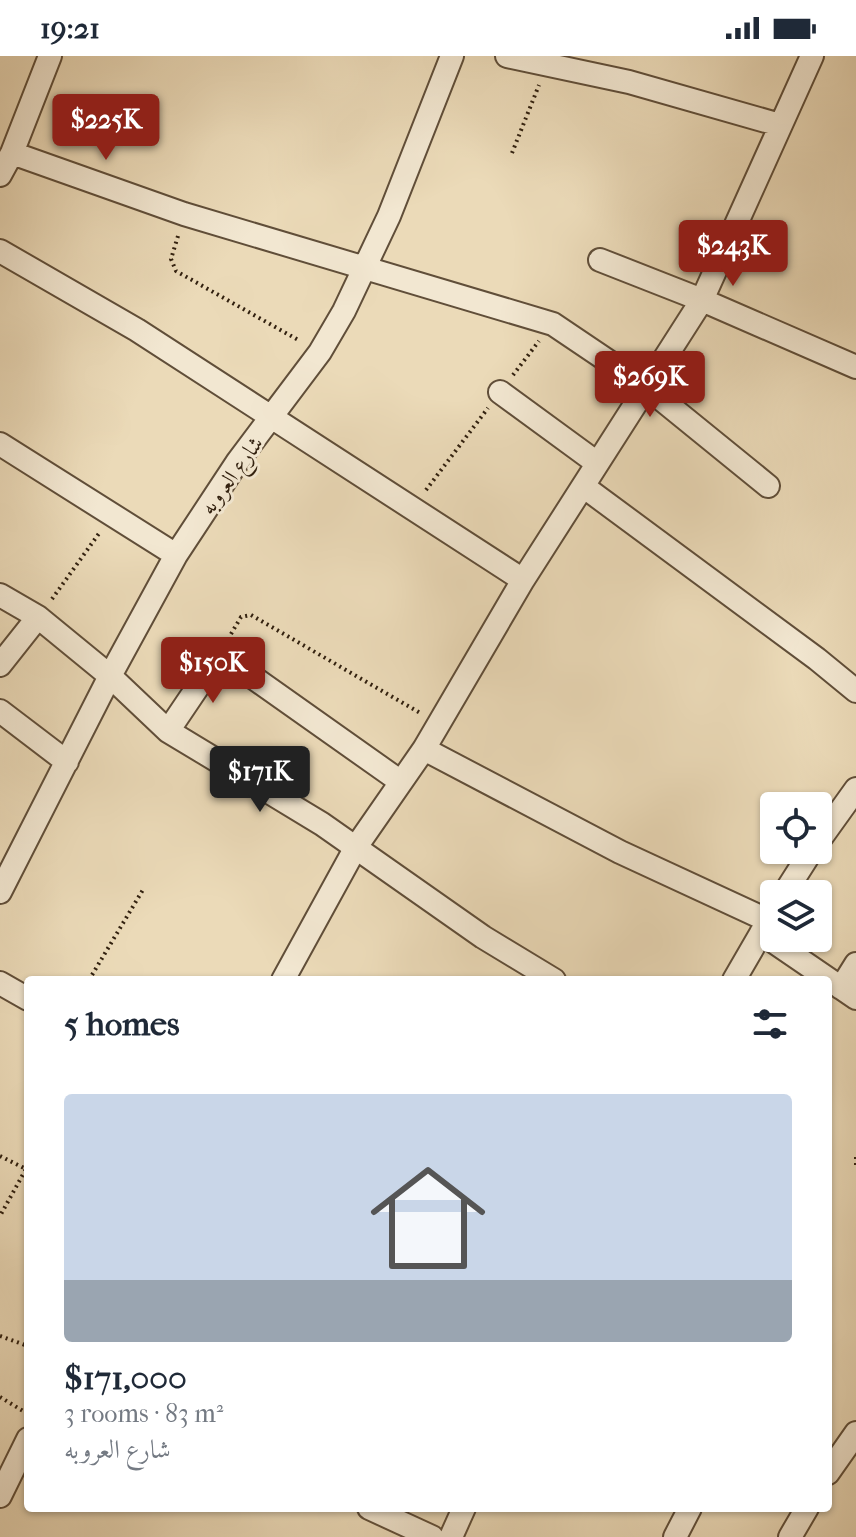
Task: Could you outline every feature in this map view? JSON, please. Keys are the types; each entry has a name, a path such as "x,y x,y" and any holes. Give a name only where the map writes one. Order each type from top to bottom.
{"street":[{"path":"0,175 12,153 50,56"},
{"name":"شارع العروبه","path":"0,892 110,676 176,555 230,473 320,352 366,269 452,56"},
{"path":"507,56 629,82 780,125"},
{"path":"285,976 356,847 424,749 523,580 702,300 812,56"},
{"path":"12,153 184,214 553,324 645,386 768,486"},
{"path":"0,251 137,330 523,580"},
{"path":"600,260 702,300 856,367"},
{"path":"500,392 597,463"},
{"path":"0,444 176,555"},
{"path":"583,486 856,691"},
{"path":"0,595 38,617 110,676 168,731 356,847 483,937 547,976"},
{"path":"0,665 38,617"},
{"path":"168,731 220,654 401,782"},
{"path":"0,711 67,762"},
{"path":"424,749 620,852 760,918"},
{"path":"832,822 856,789"},
{"path":"736,976 760,936"},
{"path":"802,952 829,976"},
{"path":"832,979 848,993 856,964"},
{"path":"0,983 24,997"},
{"path":"837,1465 856,1433"},
{"path":"0,1496 24,1447"},
{"path":"380,1512 449,1536 462,1512"},
{"path":"679,1536 688,1512"},
{"path":"790,1537 805,1512"}],"path":[{"path":"512,153 548,63"},
{"path":"184,214 171,259 176,271 320,352"},
{"path":"413,507 553,324"},
{"path":"38,617 112,516"},
{"path":"240,620 251,615 439,723"},
{"path":"91,976 144,888"},
{"path":"0,1156 24,1168"},
{"path":"856,1157 856,1167"},
{"path":"0,1216 24,1173"},
{"path":"0,1336 24,1345"},
{"path":"0,1397 24,1412"}]}
